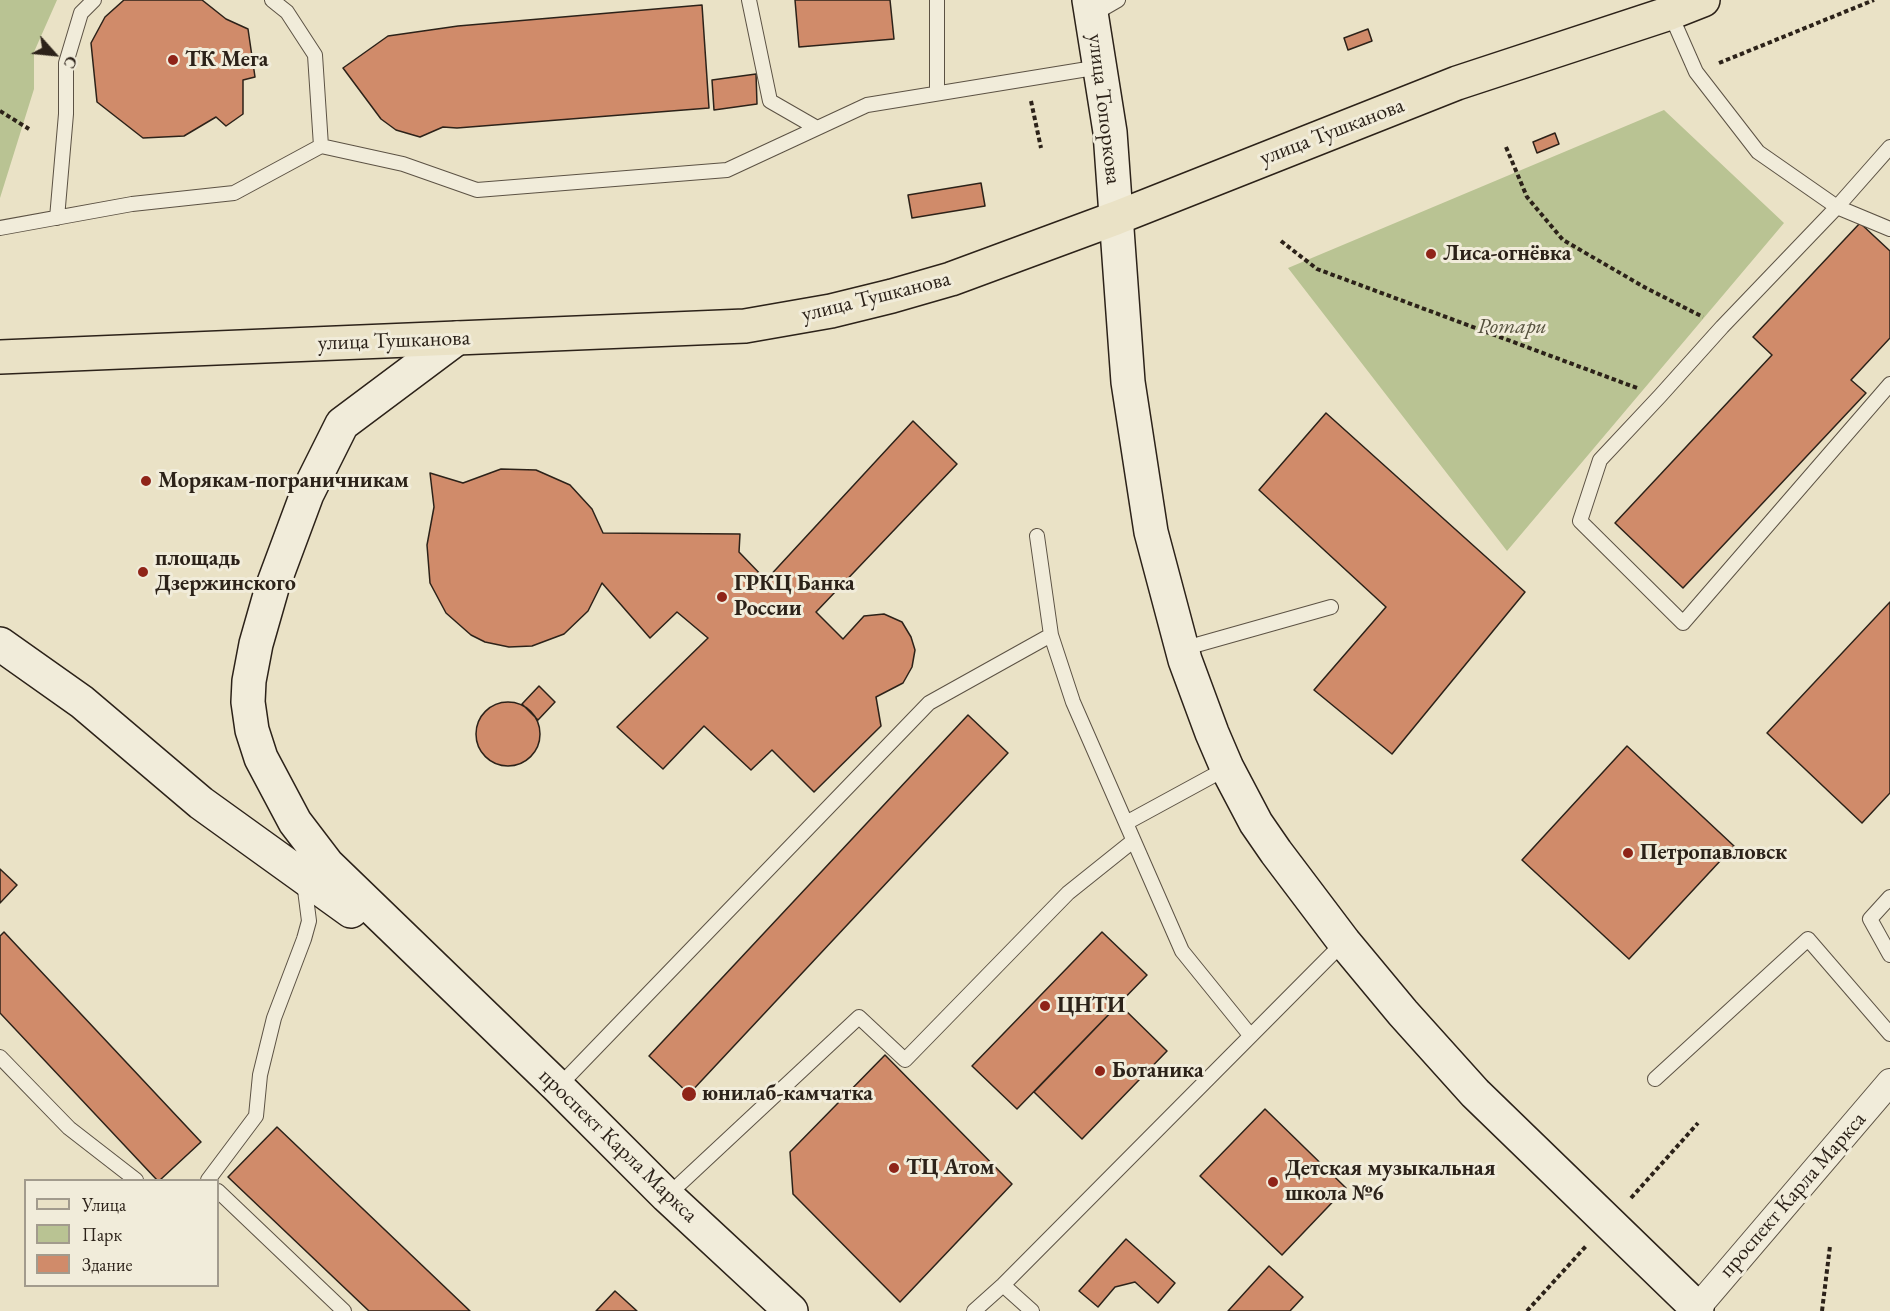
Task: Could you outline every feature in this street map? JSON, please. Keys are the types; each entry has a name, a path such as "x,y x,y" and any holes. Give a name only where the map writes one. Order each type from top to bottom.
{"main road":[{"name":"улица Тушканова","path":"0,357 746,326 831,311 951,279 1116,218 1457,83 1703,0"},
{"name":"улица Топоркова","path":"1100,5 1100,67 1110,132 1126,366 1151,532 1182,649 1201,705 1227,768 1256,823 1276,852 1344,942 1402,1013 1475,1093 1697,1308"},
{"path":"447,980 319,855 295,822 261,758 252,730 248,702 249,681 256,644 272,588 307,494 342,424 457,338"},
{"path":"0,644 82,702 201,803 298,865 447,980"},
{"name":"проспект Карла Маркса","path":"447,980 667,1196 791,1311"}],"street":[{"name":"проспект Карла Маркса","path":"1697,1308 1890,1082"}],"lane":[{"path":"57,218 66,114 66,63 81,13 94,0"},
{"path":"272,0 287,12 315,55 321,146"},
{"path":"749,0 770,101 817,128"},
{"path":"937,0 937,93"},
{"path":"1670,13 1696,72 1758,152 1837,207 1890,228"},
{"path":"0,228 132,204 234,193 321,146 403,164 477,190 727,170 867,105 1100,67"},
{"path":"1890,147 1837,207 1722,327 1600,460 1580,521 1683,623 1890,384"},
{"path":"1037,536 1051,635 1073,702 1182,951 1250,1035"},
{"path":"1182,649 1331,607"},
{"path":"558,1087 929,703 1051,635"},
{"path":"261,758 287,833"},
{"path":"1126,823 1227,768"},
{"path":"667,1196 859,1017 905,1060 1068,893 1133,841"},
{"path":"209,1179 256,1116 260,1075 274,1018 309,921 298,865"},
{"path":"1890,897 1870,919 1890,956"},
{"path":"1655,1080 1808,939 1890,1034"},
{"path":"974,1311 1003,1285 1344,942"},
{"path":"0,1057 69,1128 135,1179"},
{"path":"219,1192 344,1311"},
{"path":"1003,1285 1032,1311"}],"path":[{"path":"1696,72 1874,0"},
{"path":"1026,78 1041,148"},
{"path":"0,111 29,129"},
{"path":"1506,147 1527,197 1563,240 1646,288 1707,319"},
{"path":"1281,240 1317,269 1660,396"},
{"path":"1821,1311 1830,1246"}],"green space":[{"path":"0,0 57,0 34,52 34,89 0,198"},
{"name":"Ротари","path":"1664,110 1784,223 1507,551 1288,268"}],"building":[{"name":"ТК Мега","path":"124,0 202,0 226,19 248,29 255,77 243,80 243,114 226,126 216,117 184,136 143,138 97,102 91,43 105,17"},
{"path":"795,0 890,0 894,39 799,47"},
{"path":"702,5 709,108 457,128 443,127 420,137 396,130 381,119 343,68 388,36 458,26"},
{"path":"1368,29 1372,41 1348,50 1344,38"},
{"path":"756,74 757,104 714,110 712,80"},
{"path":"1555,133 1559,144 1537,153 1533,142"},
{"path":"981,183 985,206 912,218 908,195"},
{"path":"1860,223 1890,251 1890,338 1851,380 1866,393 1683,588 1615,523 1772,355 1753,337"},
{"path":"1326,413 1525,592 1392,754 1314,690 1386,607 1259,490"},
{"name":"ГРКЦ Банка России","path":"913,421 957,464 816,612 843,639 864,616 884,614 902,622 911,637 915,650 912,667 903,683 876,697 881,726 814,792 772,750 751,770 704,726 663,769 617,727 708,638 677,612 650,638 602,583 588,611 564,634 532,646 509,647 485,642 471,635 446,613 430,583 427,545 434,507 430,473 463,483 501,469 536,470 570,485 592,509 603,533 740,534 739,552 766,580"},
{"path":"1890,602 1890,793 1862,823 1767,733"},
{"path":"539,686 555,702 538,720 522,704"},
{"path":"502,702 514,702 531,711 538,722 540,734 538,746 531,757 514,766 502,766 490,761 481,752 476,740 476,728 481,716 490,707"},
{"path":"968,715 1008,753 689,1094 649,1056"},
{"name":"Петропавловск","path":"1627,746 1734,846 1629,959 1522,860"},
{"path":"0,869 17,885 0,903"},
{"path":"4,932 201,1142 161,1179 156,1179 0,1013 0,936"},
{"path":"1102,932 1147,975 1017,1109 972,1066"},
{"name":"Ботаника","path":"1119,1004 1167,1051 1082,1139 1034,1092"},
{"name":"ТЦ Атом","path":"885,1055 1012,1184 900,1302 793,1194 790,1152"},
{"name":"Детская музыкальная школа №6","path":"1265,1109 1346,1188 1282,1255 1200,1176"},
{"path":"277,1127 470,1311 369,1311 228,1177"},
{"path":"1126,1239 1175,1283 1158,1303 1135,1282 1115,1287 1098,1307 1079,1291"},
{"path":"1269,1266 1303,1297 1290,1311 1228,1311"},
{"path":"615,1291 637,1311 596,1311"}],"place":[{"name":"ТК Мега","path":"173,60"},
{"name":"Лиса-огнёвка","path":"1431,254"},
{"name":"Морякам-пограничникам","path":"146,481"},
{"name":"площадь Дзержинского","path":"143,572"},
{"name":"ГРКЦ Банка России","path":"722,597"},
{"name":"Петропавловск","path":"1628,853"},
{"name":"ЦНТИ","path":"1045,1006"},
{"name":"Ботаника","path":"1100,1071"},
{"name":"юнилаб-камчатка","path":"689,1094"},
{"name":"ТЦ Атом","path":"894,1168"},
{"name":"Детская музыкальная школа №6","path":"1273,1182"}]}
